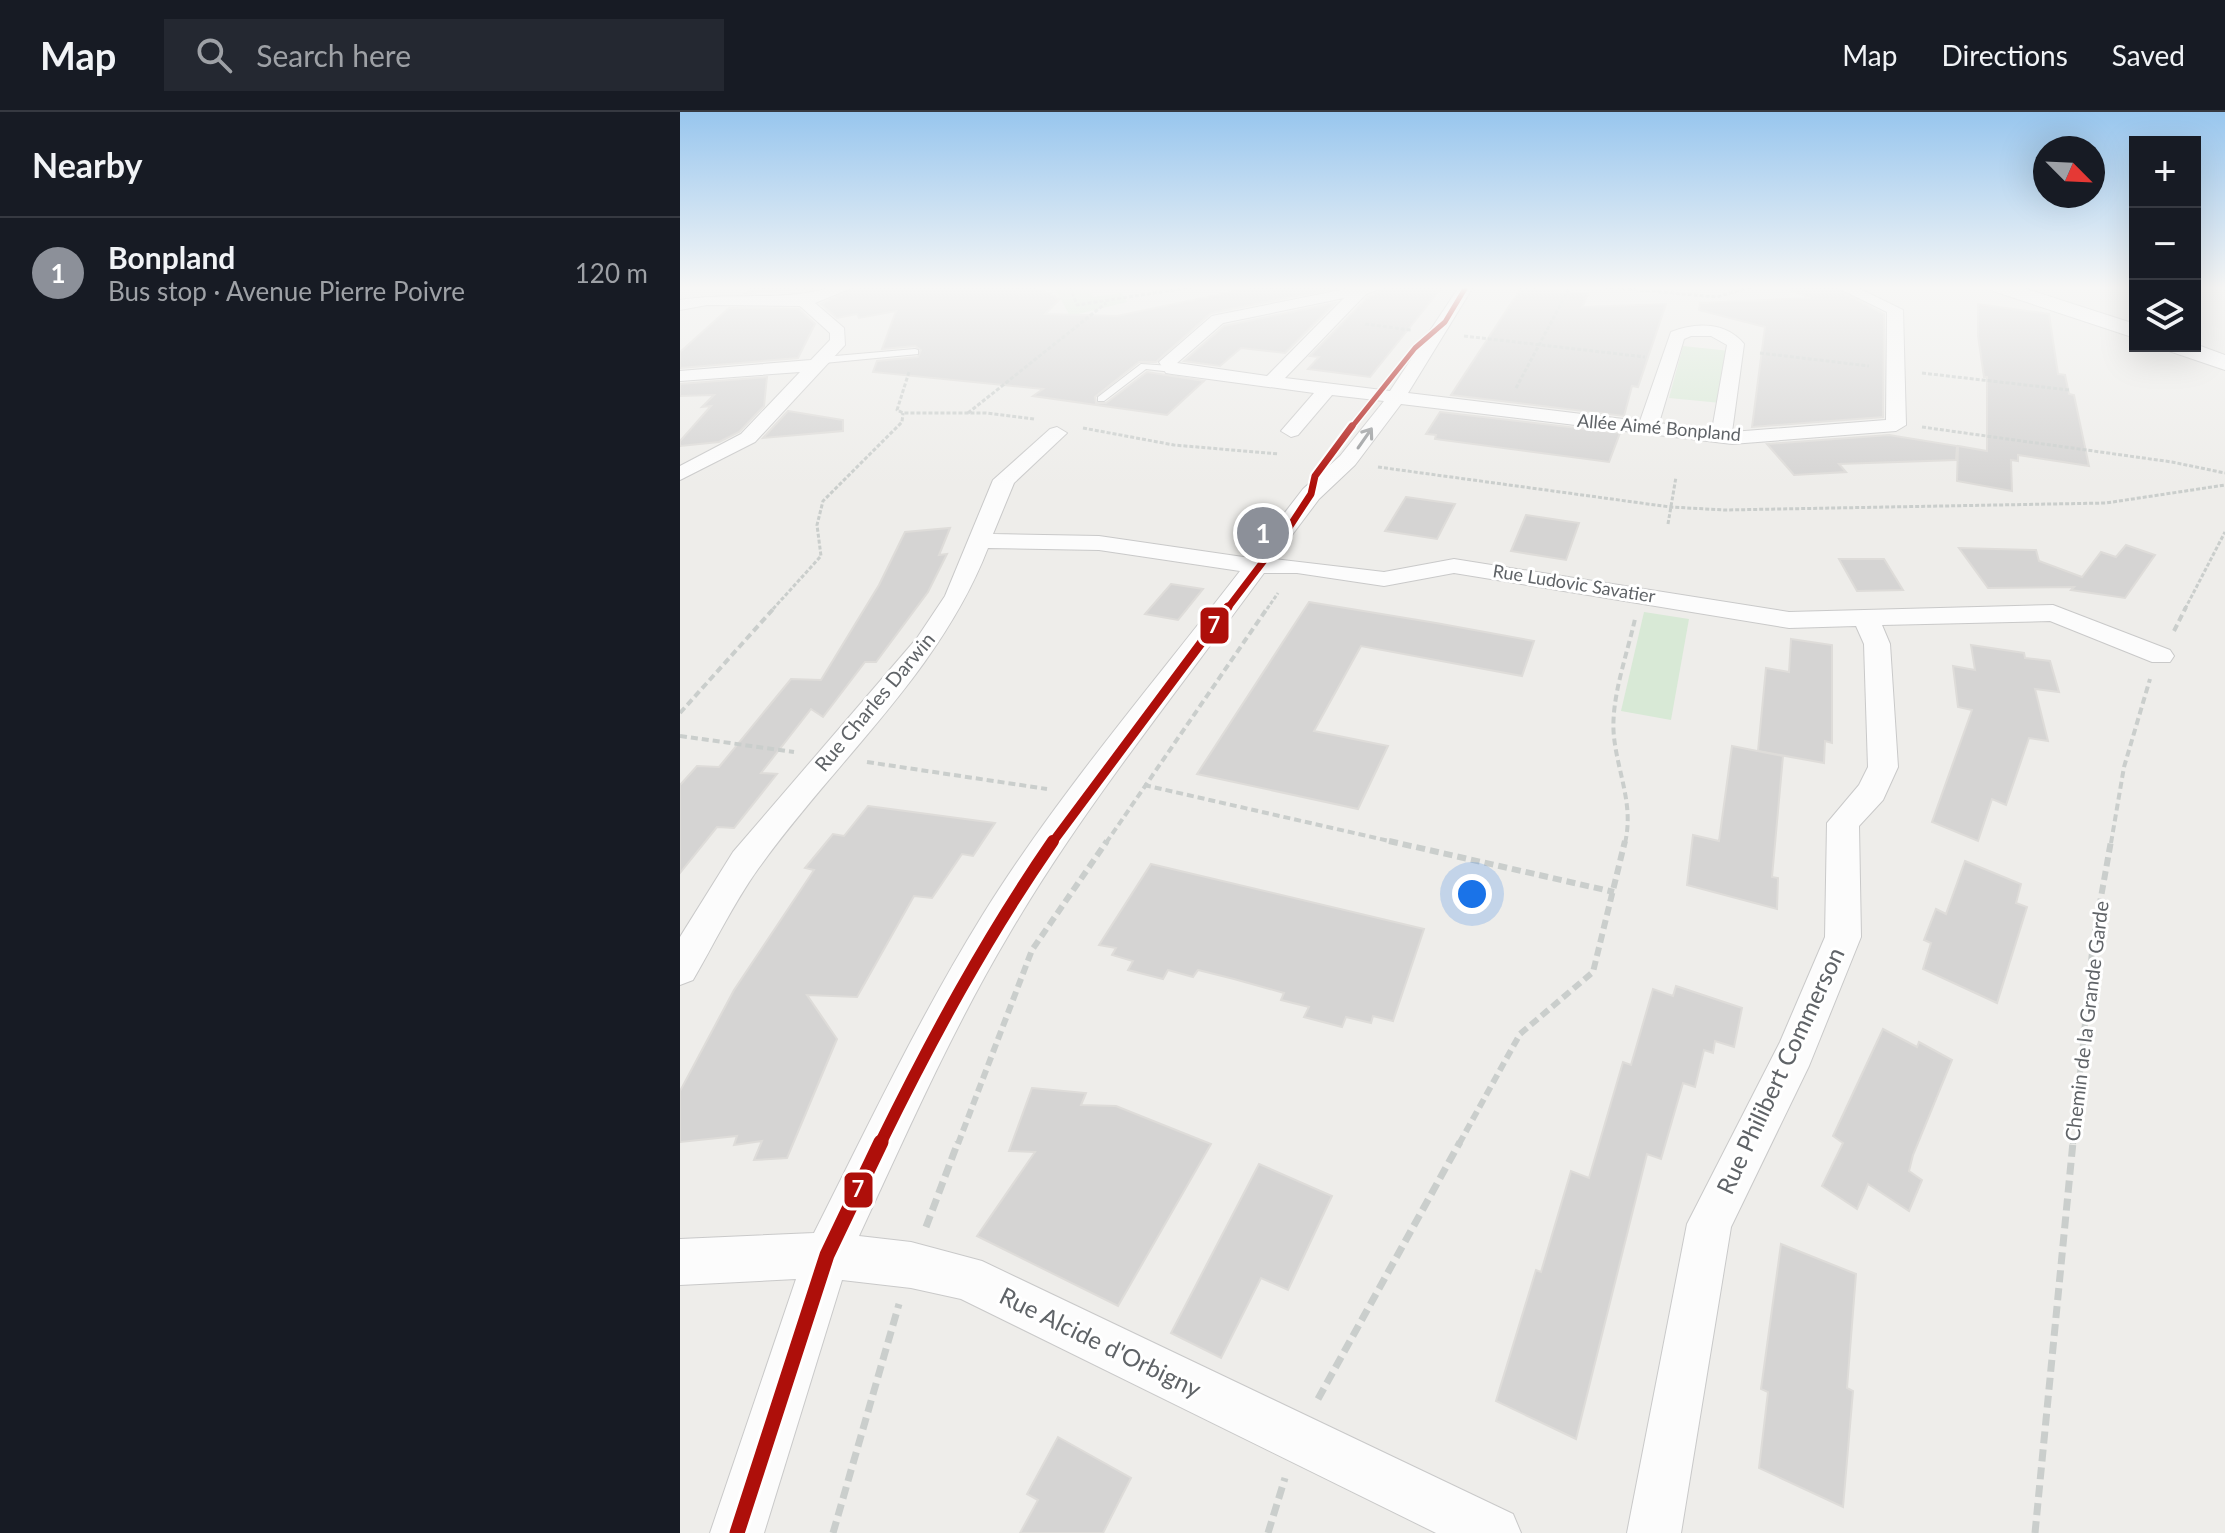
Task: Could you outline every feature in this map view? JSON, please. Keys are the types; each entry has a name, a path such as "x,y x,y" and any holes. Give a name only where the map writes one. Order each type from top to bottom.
{"street":[{"path":"680,474 748,438 828,353"},
{"path":"1172,369 1168,362 1178,353"},
{"path":"1271,382 1301,353"},
{"path":"737,1533 827,1255 935,1031 996,924 1085,794 1311,494 1348,463 1386,397 1417,368 1423,353"},
{"path":"1648,428 1672,353"},
{"path":"1721,436 1734,353"},
{"path":"1895,353 1896,425"},
{"path":"2198,353 2225,363"},
{"path":"680,376 820,362"},
{"name":"Allée Aimé Bonpland","path":"1172,369 1721,436 1896,425"},
{"path":"1291,431 1327,389"},
{"name":"Rue Charles Darwin","path":"680,969 745,861 926,644 957,596 970,556 982,541 1004,480 1057,433"},
{"name":"Rue Ludovic Savatier","path":"982,541 1099,543 1257,566 1297,566 1384,579 1454,566 1789,620 2053,613 2161,656"},
{"name":"Rue Philibert Commerson","path":"1654,1533 1709,1224 1795,1053 1843,937 1843,823 1872,792 1883,767 1877,644 1866,618"},
{"name":"Rue Alcide d'Orbigny","path":"680,1262 827,1255 911,1265 966,1277 1494,1533"}],"lane":[{"path":"820,362 903,353"},
{"path":"1101,399 1144,366 1172,369"}],"path":[{"path":"967,413 1042,353"},
{"path":"1508,392 1515,388 1534,353"},
{"path":"680,713 821,556 817,525 823,501 902,422 903,413"},
{"path":"1896,425 2083,449 2225,473"},
{"path":"1376,456 1370,466 1670,507 1725,510 2106,503 2225,485"},
{"path":"1668,524 1676,477"},
{"name":"Chemin de la Grande Garde","path":"2035,1533 2093,942 2124,767 2149,680 2225,532"},
{"path":"833,1533 911,1265 1032,950 1297,566"},
{"path":"1268,1533 1297,1438 1520,1034 1593,972 1627,834 1629,804 1614,737 1614,716 1641,595"},
{"path":"680,736 1085,794"},
{"path":"1144,785 1614,892"}],"green space":[{"path":"1681,353 1730,353 1721,403 1669,398"},
{"path":"1644,612 1689,619 1671,720 1621,711"}],"building":[{"path":"680,353 800,353 798,358 680,368"},
{"path":"920,353 1166,353 1156,362 1139,362 1095,397 1096,403 1106,403 1147,372 1204,381 1167,415 1033,396 1043,389 873,372 877,361 918,357"},
{"path":"1193,353 1235,353 1220,366 1184,361"},
{"path":"1313,353 1389,353 1370,377 1308,369 1319,357 1310,356"},
{"path":"1478,353 1649,353 1638,387 1632,386 1624,416 1451,395"},
{"path":"1762,353 1884,353 1883,417 1752,427"},
{"path":"1981,353 2055,353 2058,374 2065,375 2069,394 2074,395 2089,466 2018,455 2018,461 2011,460 2012,491 1957,481 1958,446 1987,451 1987,377 1984,377"},
{"path":"767,377 764,406 739,432 719,442 680,446 680,441 711,406 702,407 714,395 680,396 680,384"},
{"path":"788,411 843,420 843,431 763,438"},
{"path":"1440,412 1620,433 1609,462 1435,439 1436,435 1426,434"},
{"path":"1889,435 1957,446 1956,460 1839,464 1846,472 1794,475 1767,444"},
{"path":"1406,497 1455,504 1437,539 1385,531"},
{"path":"1526,515 1579,523 1566,560 1511,551"},
{"path":"950,528 939,555 947,554 928,592 876,662 865,662 823,717 811,709 761,773 777,774 734,828 717,827 680,873 680,785 697,766 719,767 791,679 821,680 879,585 905,532"},
{"path":"2126,545 2155,555 2125,598 2071,590 2074,587 1988,588 1959,548 2036,550 2039,561 2082,577 2101,552 2116,557"},
{"path":"1839,559 1884,559 1903,590 1857,591"},
{"path":"1171,584 1203,589 1178,620 1145,614"},
{"path":"1309,602 1534,641 1522,676 1361,646 1314,731 1388,746 1358,809 1197,774"},
{"path":"1791,639 1832,645 1832,743 1825,741 1824,763 1758,751 1766,668 1789,672"},
{"path":"1971,645 2024,653 2025,658 2050,661 2059,692 2035,689 2048,741 2029,738 2006,805 1992,799 1978,841 1932,822 1972,710 1958,707 1953,666 1975,670"},
{"path":"1732,746 1783,756 1772,877 1778,878 1777,909 1687,885 1693,835 1719,841"},
{"path":"868,806 995,823 973,856 962,854 932,898 914,896 857,997 807,995 837,1039 787,1158 754,1160 762,1141 734,1145 737,1136 680,1142 680,1091 734,990 814,870 805,868 833,834 844,836"},
{"path":"1965,861 2021,884 2016,903 2027,907 1997,1003 1923,969 1931,943 1924,940 1936,909 1946,914"},
{"path":"1151,864 1424,929 1393,1021 1373,1016 1371,1023 1346,1017 1342,1027 1304,1017 1309,1007 1281,1000 1284,993 1234,979 1198,970 1193,977 1168,970 1163,979 1128,970 1133,961 1112,955 1116,948 1099,945"},
{"path":"1676,986 1742,1008 1734,1047 1715,1041 1713,1053 1704,1050 1695,1087 1683,1083 1661,1159 1647,1154 1576,1439 1496,1401 1536,1270 1541,1272 1571,1171 1589,1178 1623,1062 1631,1065 1653,989 1673,996"},
{"path":"1883,1029 1917,1047 1919,1042 1952,1060 1913,1155 1909,1171 1922,1180 1909,1211 1868,1184 1857,1209 1822,1186 1843,1143 1833,1136"},
{"path":"1032,1088 1086,1093 1081,1105 1116,1106 1211,1144 1118,1306 977,1236 1035,1152 1009,1151"},
{"path":"1259,1164 1332,1196 1288,1290 1261,1278 1221,1358 1171,1333"},
{"path":"1781,1244 1856,1274 1847,1388 1853,1391 1843,1507 1759,1468 1768,1392 1761,1389"},
{"path":"1058,1437 1131,1478 1103,1533 1020,1533 1038,1500 1027,1494"}],"transit line":[{"name":"7","path":"737,1533 827,1255 935,1031 996,924 1085,794 1288,529 1311,494 1315,476 1325,460 1411,353"}],"place":[{"name":"Bonpland","path":"1263,533"}]}
